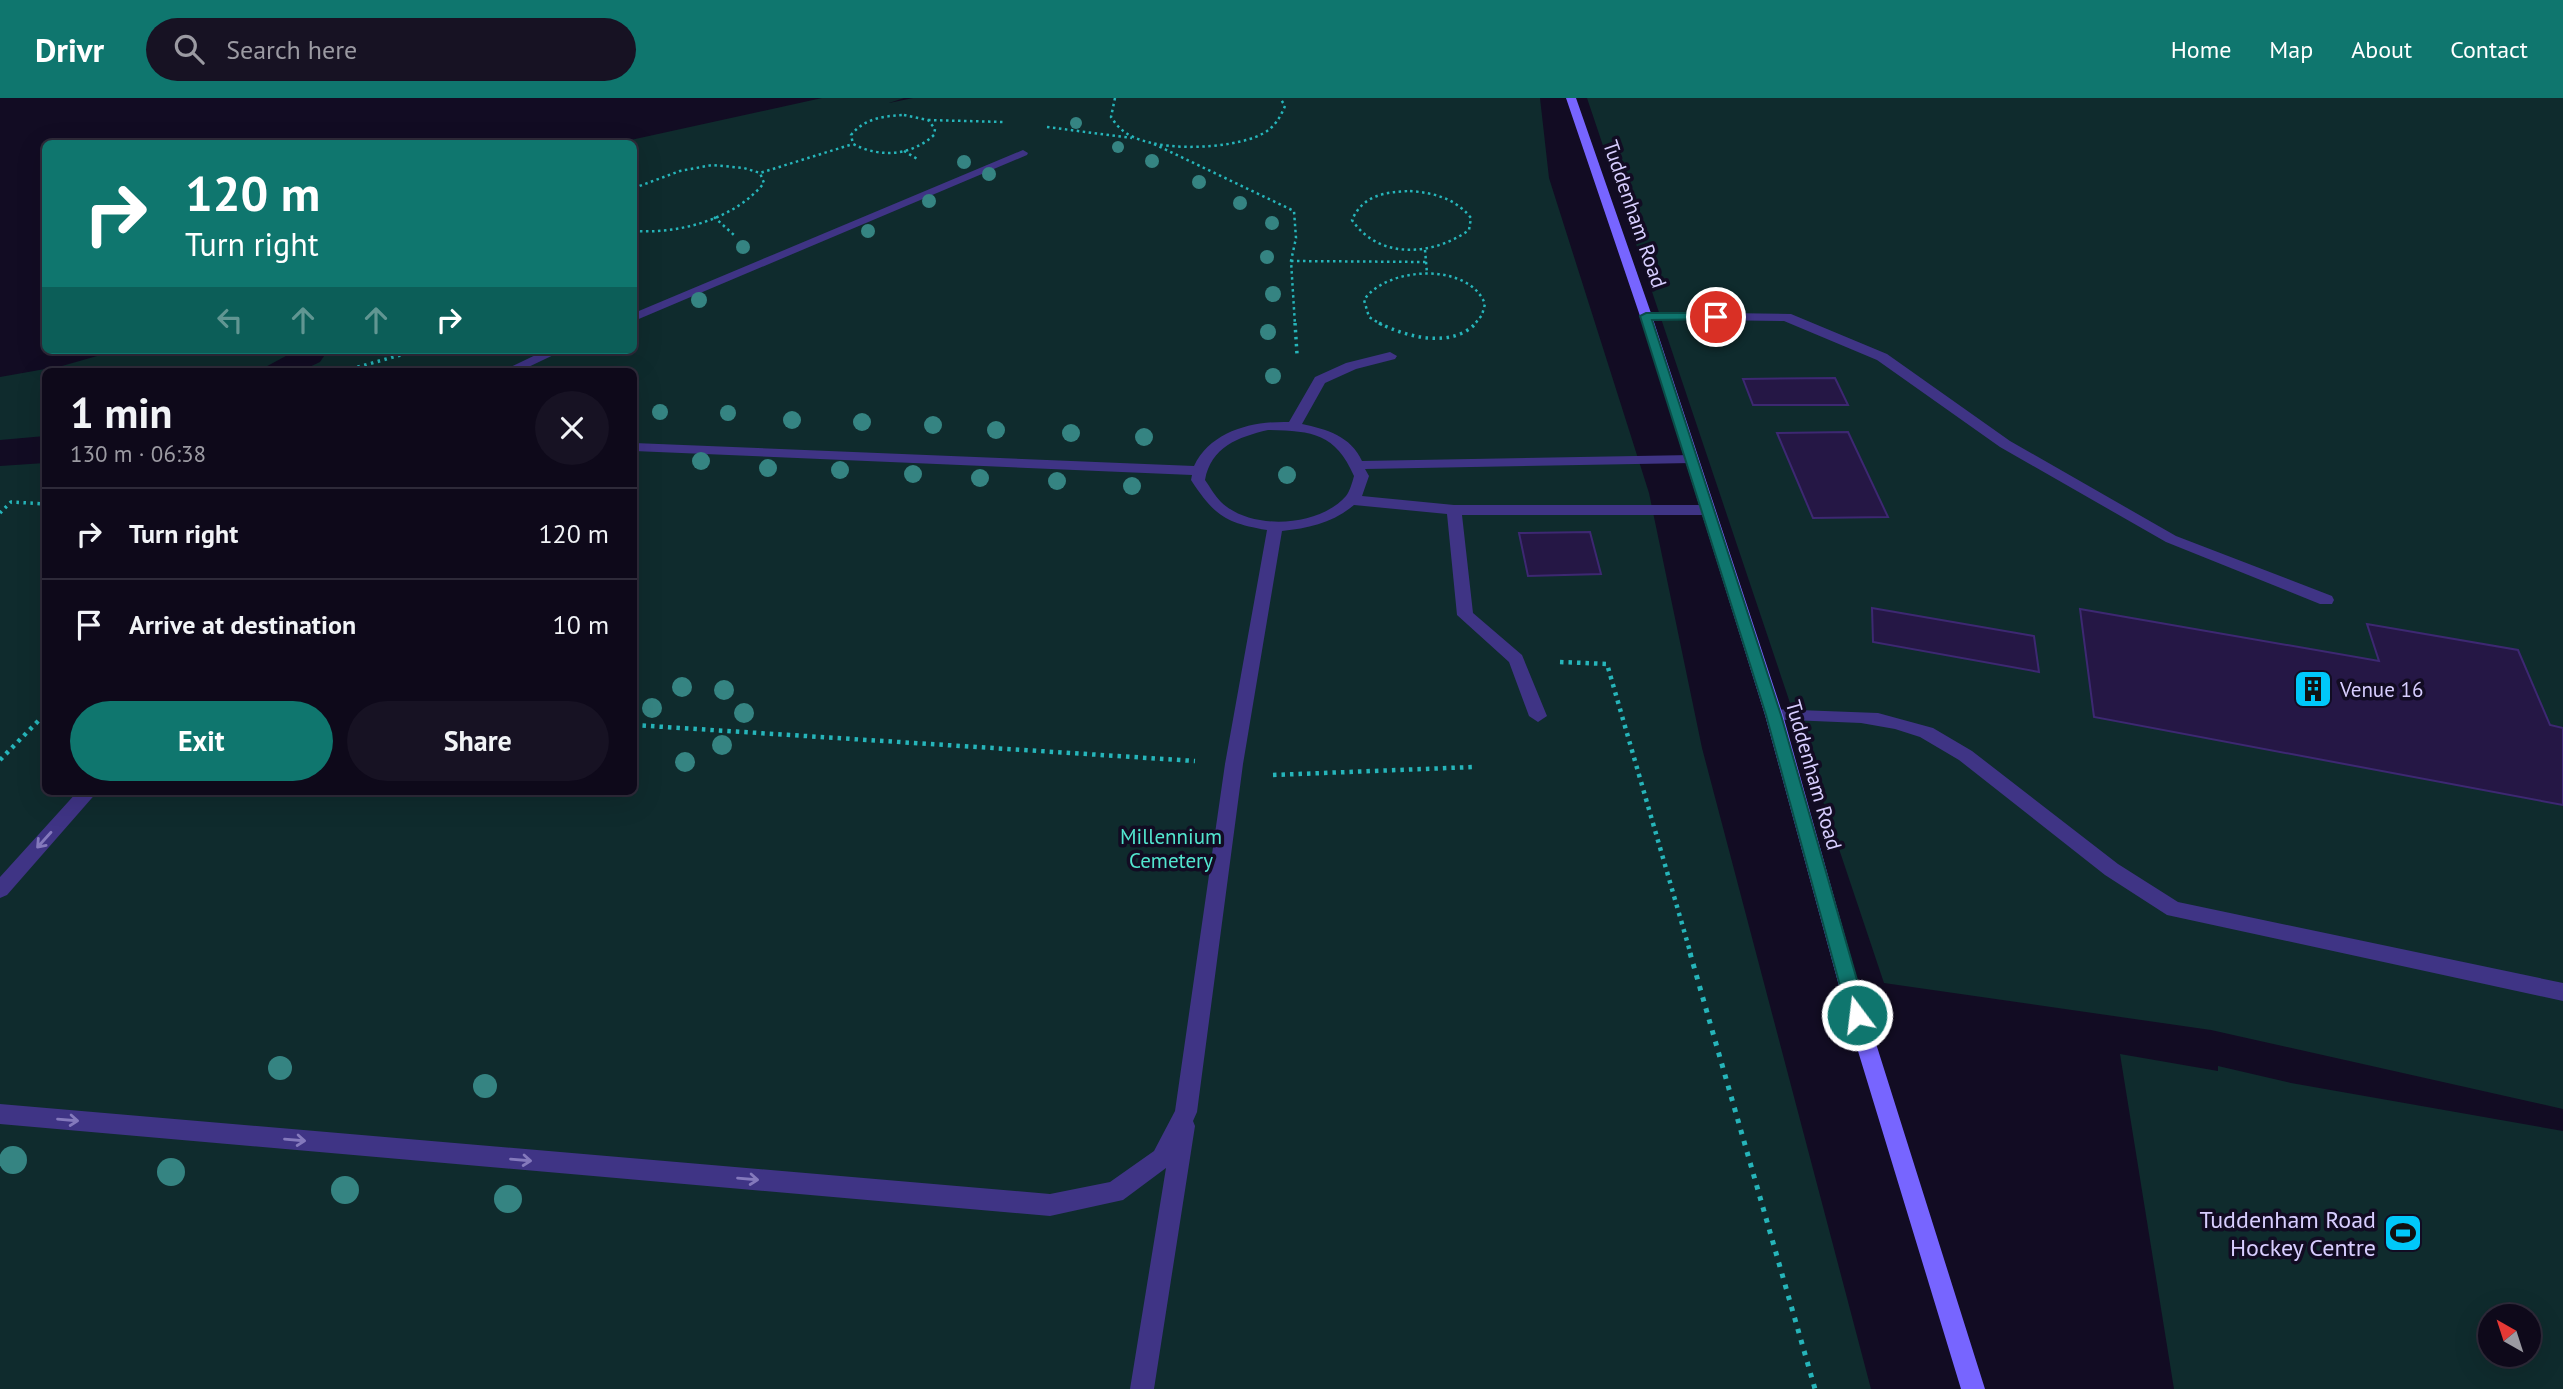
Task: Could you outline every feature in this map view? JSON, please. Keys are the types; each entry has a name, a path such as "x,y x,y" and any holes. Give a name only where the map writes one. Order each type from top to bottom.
{"street":[{"name":"Tuddenham Road","path":"1571,98 1646,316 1774,715 1857,1015 1973,1389"}],"lane":[{"path":"637,316 1023,153"},
{"path":"1646,316 1786,317 1882,357 2005,444 2171,539 2326,600"},
{"path":"516,368 548,354"},
{"path":"1294,426 1320,380 1351,366 1390,356"},
{"path":"1268,426 1294,426 1320,432 1343,443 1361,465 1363,482 1354,500 1335,514 1310,524 1275,527 1260,526 1222,512 1205,498 1198,480 1198,471 1206,454 1231,437 1268,426"},
{"path":"637,447 1198,471"},
{"path":"1361,465 1692,459"},
{"path":"1354,500 1454,510 1708,510"},
{"path":"1454,510 1465,615 1516,659 1538,716"},
{"path":"1142,1389 1186,1112 1234,770 1275,527"},
{"path":"1774,715 1877,719 1911,727 1948,742 2098,861 2143,892 2174,909 2563,992"},
{"path":"0,890 85,795"},
{"path":"0,1114 1050,1205 1115,1192 1162,1158 1186,1112"}],"path":[{"path":"1115,98 1110,108 1113,121 1126,133 1294,211 1296,238 1291,261 1297,368 1320,380"},
{"path":"1154,144 1184,148 1246,141 1264,133 1279,121 1285,106 1280,98"},
{"path":"928,120 935,129 934,135 919,147 888,153 861,149 853,144 851,135 868,121 904,115 928,120 1012,123"},
{"path":"1035,126 1141,139"},
{"path":"637,187 663,176 706,165 742,165 760,173 853,144"},
{"path":"637,231 678,228 714,218 747,202 764,183 760,173"},
{"path":"1410,191 1441,196 1464,208 1471,218 1469,230 1445,246 1425,249 1390,247 1371,241 1356,230 1352,220 1355,209 1373,197 1410,191"},
{"path":"714,218 741,241"},
{"path":"1425,249 1427,273"},
{"path":"1291,261 1427,262"},
{"path":"1427,273 1447,276 1473,288 1483,298 1485,307 1481,318 1468,330 1421,338 1399,334 1369,317 1364,300 1370,289 1396,276 1427,273"},
{"path":"352,368 400,354"},
{"path":"0,513 11,502 42,504"},
{"path":"1516,659 1607,664 1815,1389"},
{"path":"0,760 42,717"},
{"path":"637,725 1234,770 1473,767"}],"green space":[{"name":"Millennium Cemetery","path":"822,98 904,98 889,103 913,98 1540,98 1549,178 1649,493 1702,748 1871,1389 0,1389 0,466 42,463 42,795 637,795 637,368 307,368 320,362 325,354 637,354 637,140 631,140"},
{"path":"1587,98 2563,98 2563,1109 2211,1030 1884,983"},
{"path":"104,354 290,354 264,368 51,368"},
{"path":"42,370 42,436 0,440 0,377"},
{"name":"Tuddenham Road Hockey Centre","path":"2120,1054 2218,1071 2218,1066 2291,1083 2563,1131 2563,1389 2174,1389"}],"building":[{"path":"1835,378 1848,405 1753,405 1743,379"},
{"path":"1848,432 1888,517 1813,518 1777,433"},
{"path":"1590,532 1601,574 1528,576 1519,533"},
{"path":"1872,608 2034,636 2039,672 1873,642"},
{"name":"Venue 16","path":"2080,609 2379,661 2367,624 2518,650 2550,725 2563,728 2563,805 2094,717"}],"place":[{"name":"Venue 16","path":"2313,689"},
{"name":"Tuddenham Road Hockey Centre","path":"2403,1233"}],"route":[{"path":"1716,317 1646,316 1774,715 1857,1015"}]}
